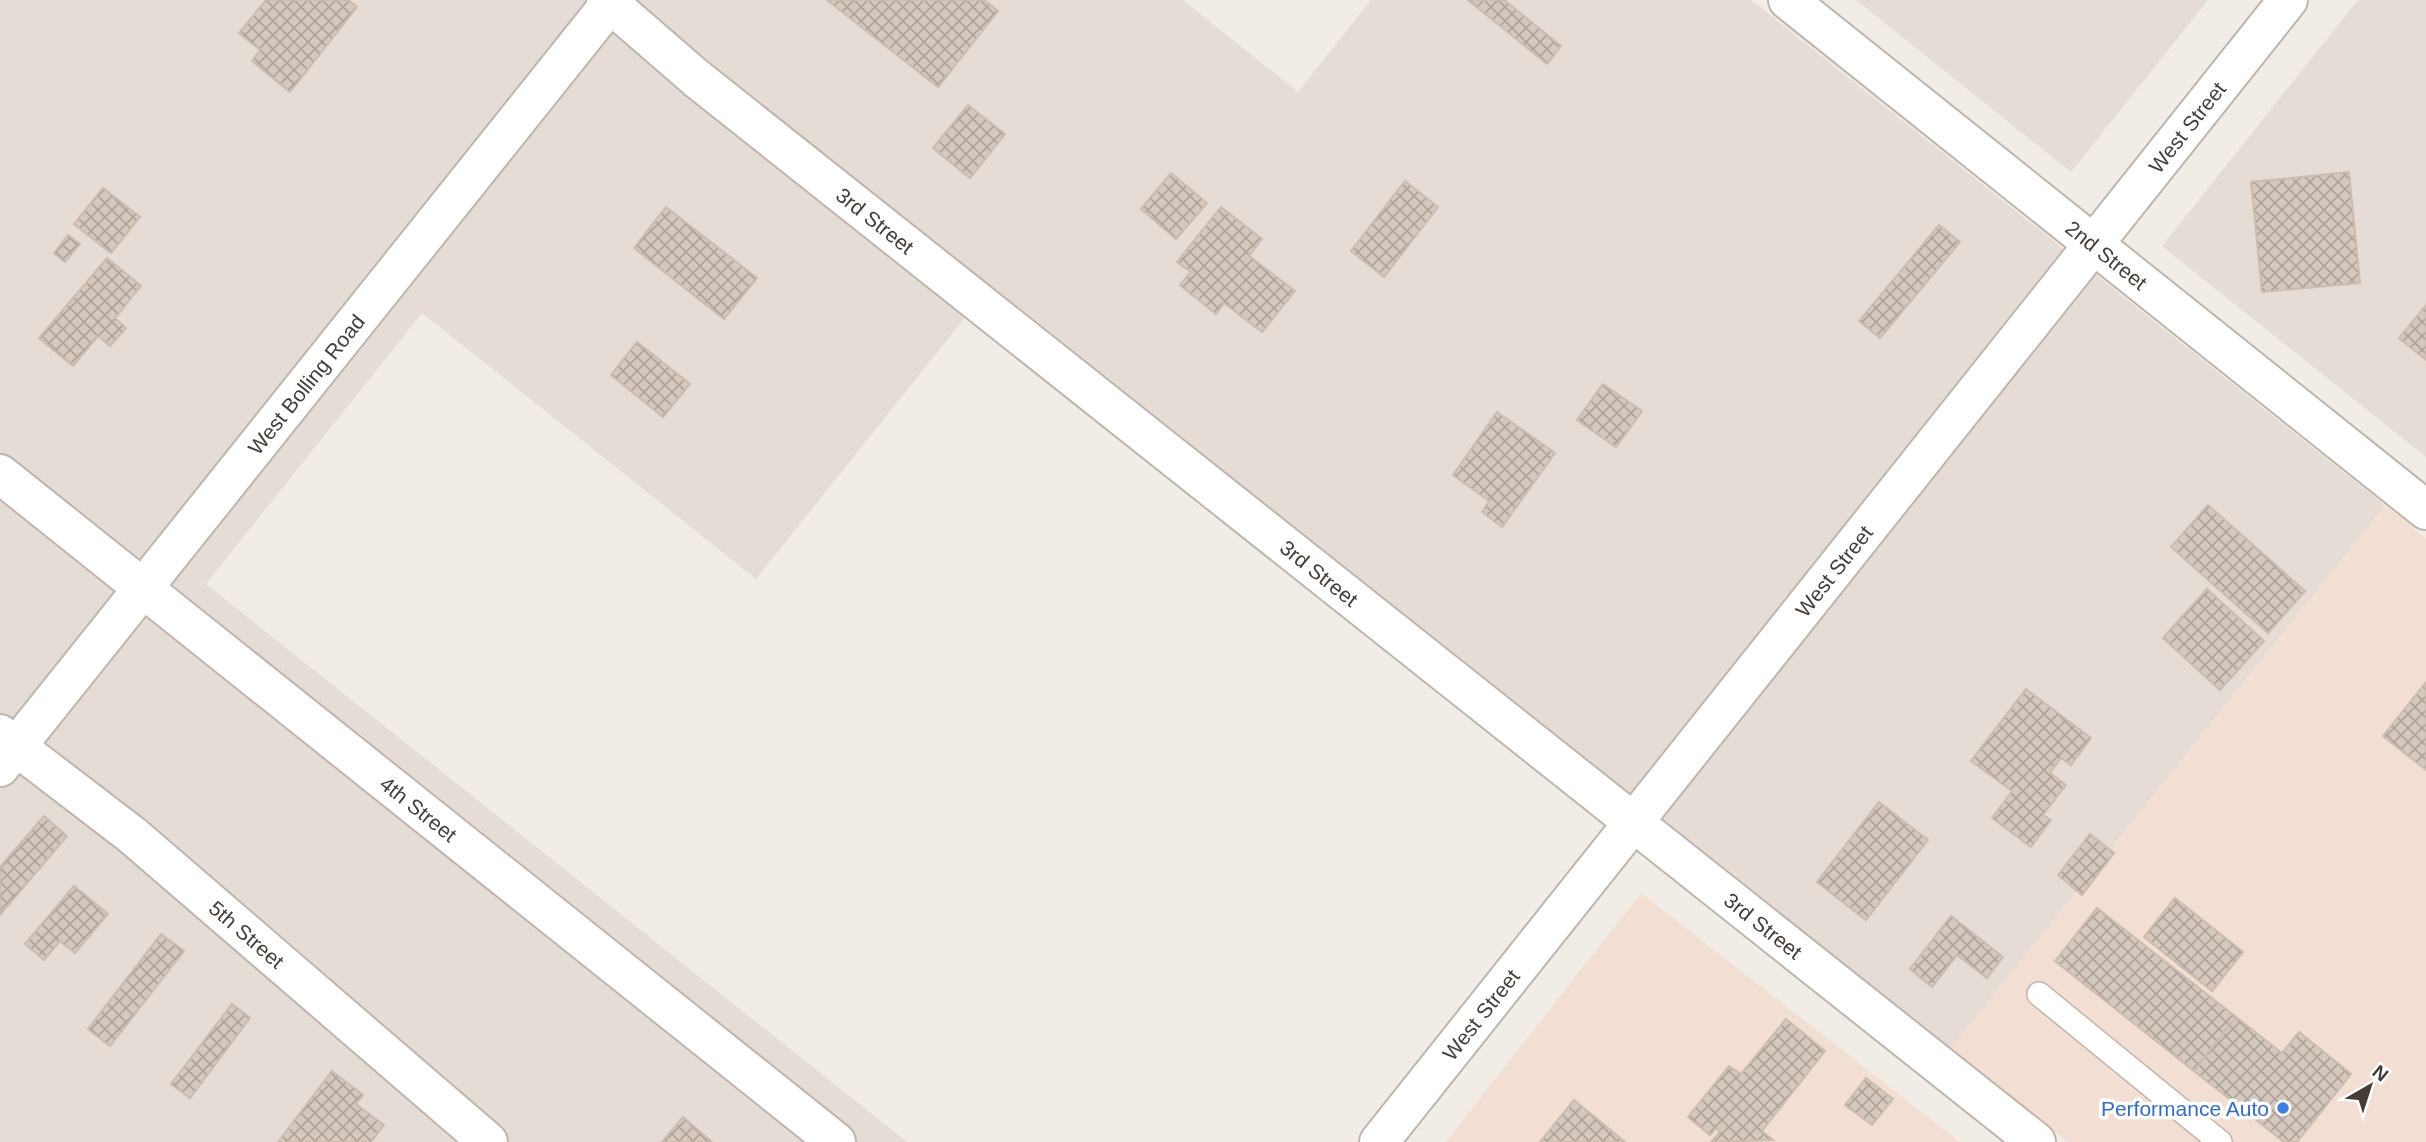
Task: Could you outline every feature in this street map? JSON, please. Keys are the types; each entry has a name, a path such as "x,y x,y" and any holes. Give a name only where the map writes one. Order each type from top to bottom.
{"street":[{"name":"2nd Street","path":"1788,0 2426,510"},
{"name":"West Street","path":"1379,1142 2288,0"},
{"name":"West Bolling Road","path":"5,749 143,588 610,1"},
{"name":"3rd Street","path":"610,1 696,78 2036,1142"},
{"name":"4th Street","path":"0,474 812,1135"},
{"name":"5th Street","path":"5,749 132,835 488,1142"}],"lane":[{"path":"2039,994 2220,1142"}],"shaded area":[{"path":"0,0 1183,0 1298,92 1371,0 1751,0 2385,505 1950,1050 991,285 756,579 422,313 206,584 907,1142 0,1142"},
{"path":"1856,0 2208,0 2071,172"},
{"path":"2358,0 2426,0 2426,457 2162,246"},
{"path":"2385,505 2426,539 2426,1142 2068,1142 1950,1050"},
{"path":"1641,893 1960,1142 1446,1142"}],"building":[{"path":"266,0 348,0 357,7 290,92 252,61 260,50 239,33"},
{"path":"827,0 984,0 998,11 938,87"},
{"path":"1468,0 1504,0 1561,46 1547,64"},
{"path":"968,105 1005,134 970,178 933,148"},
{"path":"2349,172 2360,283 2262,292 2251,182"},
{"path":"1171,173 1207,203 1176,239 1141,209"},
{"path":"1405,181 1438,207 1384,277 1351,251"},
{"path":"103,188 140,217 111,253 74,224"},
{"path":"666,207 757,278 724,319 634,248"},
{"path":"1221,207 1262,239 1249,256 1295,291 1262,332 1224,303 1216,314 1180,285 1191,272 1177,262"},
{"path":"1939,225 1960,242 1880,338 1859,321"},
{"path":"68,235 80,244 65,262 54,253"},
{"path":"107,258 141,286 115,318 126,328 110,346 98,336 73,366 39,338"},
{"path":"2426,305 2426,360 2399,338"},
{"path":"637,342 690,384 663,417 611,375"},
{"path":"1603,384 1642,411 1616,447 1577,420"},
{"path":"1497,412 1555,453 1502,527 1482,512 1489,501 1453,475"},
{"path":"2208,505 2305,591 2268,633 2171,547"},
{"path":"2207,589 2264,641 2220,690 2163,638"},
{"path":"2426,682 2426,770 2383,736"},
{"path":"2026,689 2091,738 2071,765 2061,758 2050,773 2066,785 2043,815 2051,820 2031,847 1992,818 2012,791 1971,761"},
{"path":"1879,802 1928,840 1866,920 1817,882"},
{"path":"44,816 67,836 0,915 0,867"},
{"path":"2090,834 2114,853 2082,895 2058,875"},
{"path":"74,886 108,914 75,953 60,941 44,960 25,944"},
{"path":"2175,898 2243,952 2212,991 2144,937"},
{"path":"2097,908 2236,1017 2194,1071 2055,961"},
{"path":"1951,916 2003,957 1987,978 1957,955 1932,987 1910,969"},
{"path":"161,934 184,951 110,1046 88,1029"},
{"path":"232,1004 250,1018 190,1098 171,1084"},
{"name":"Performance Auto","path":"2236,1017 2282,1053 2299,1032 2351,1074 2297,1142 2284,1142 2194,1071"},
{"path":"1786,1019 1825,1051 1762,1131 1773,1140 1711,1142 1720,1132 1716,1128 1710,1135 1688,1117 1729,1066 1741,1074"},
{"path":"332,1071 363,1095 356,1104 384,1125 371,1142 278,1142"},
{"path":"1866,1078 1893,1099 1872,1125 1845,1105"},
{"path":"1574,1100 1625,1142 1540,1142"},
{"path":"683,1117 712,1142 662,1142"}],"place":[{"name":"Performance Auto","path":"2283,1108"}]}
